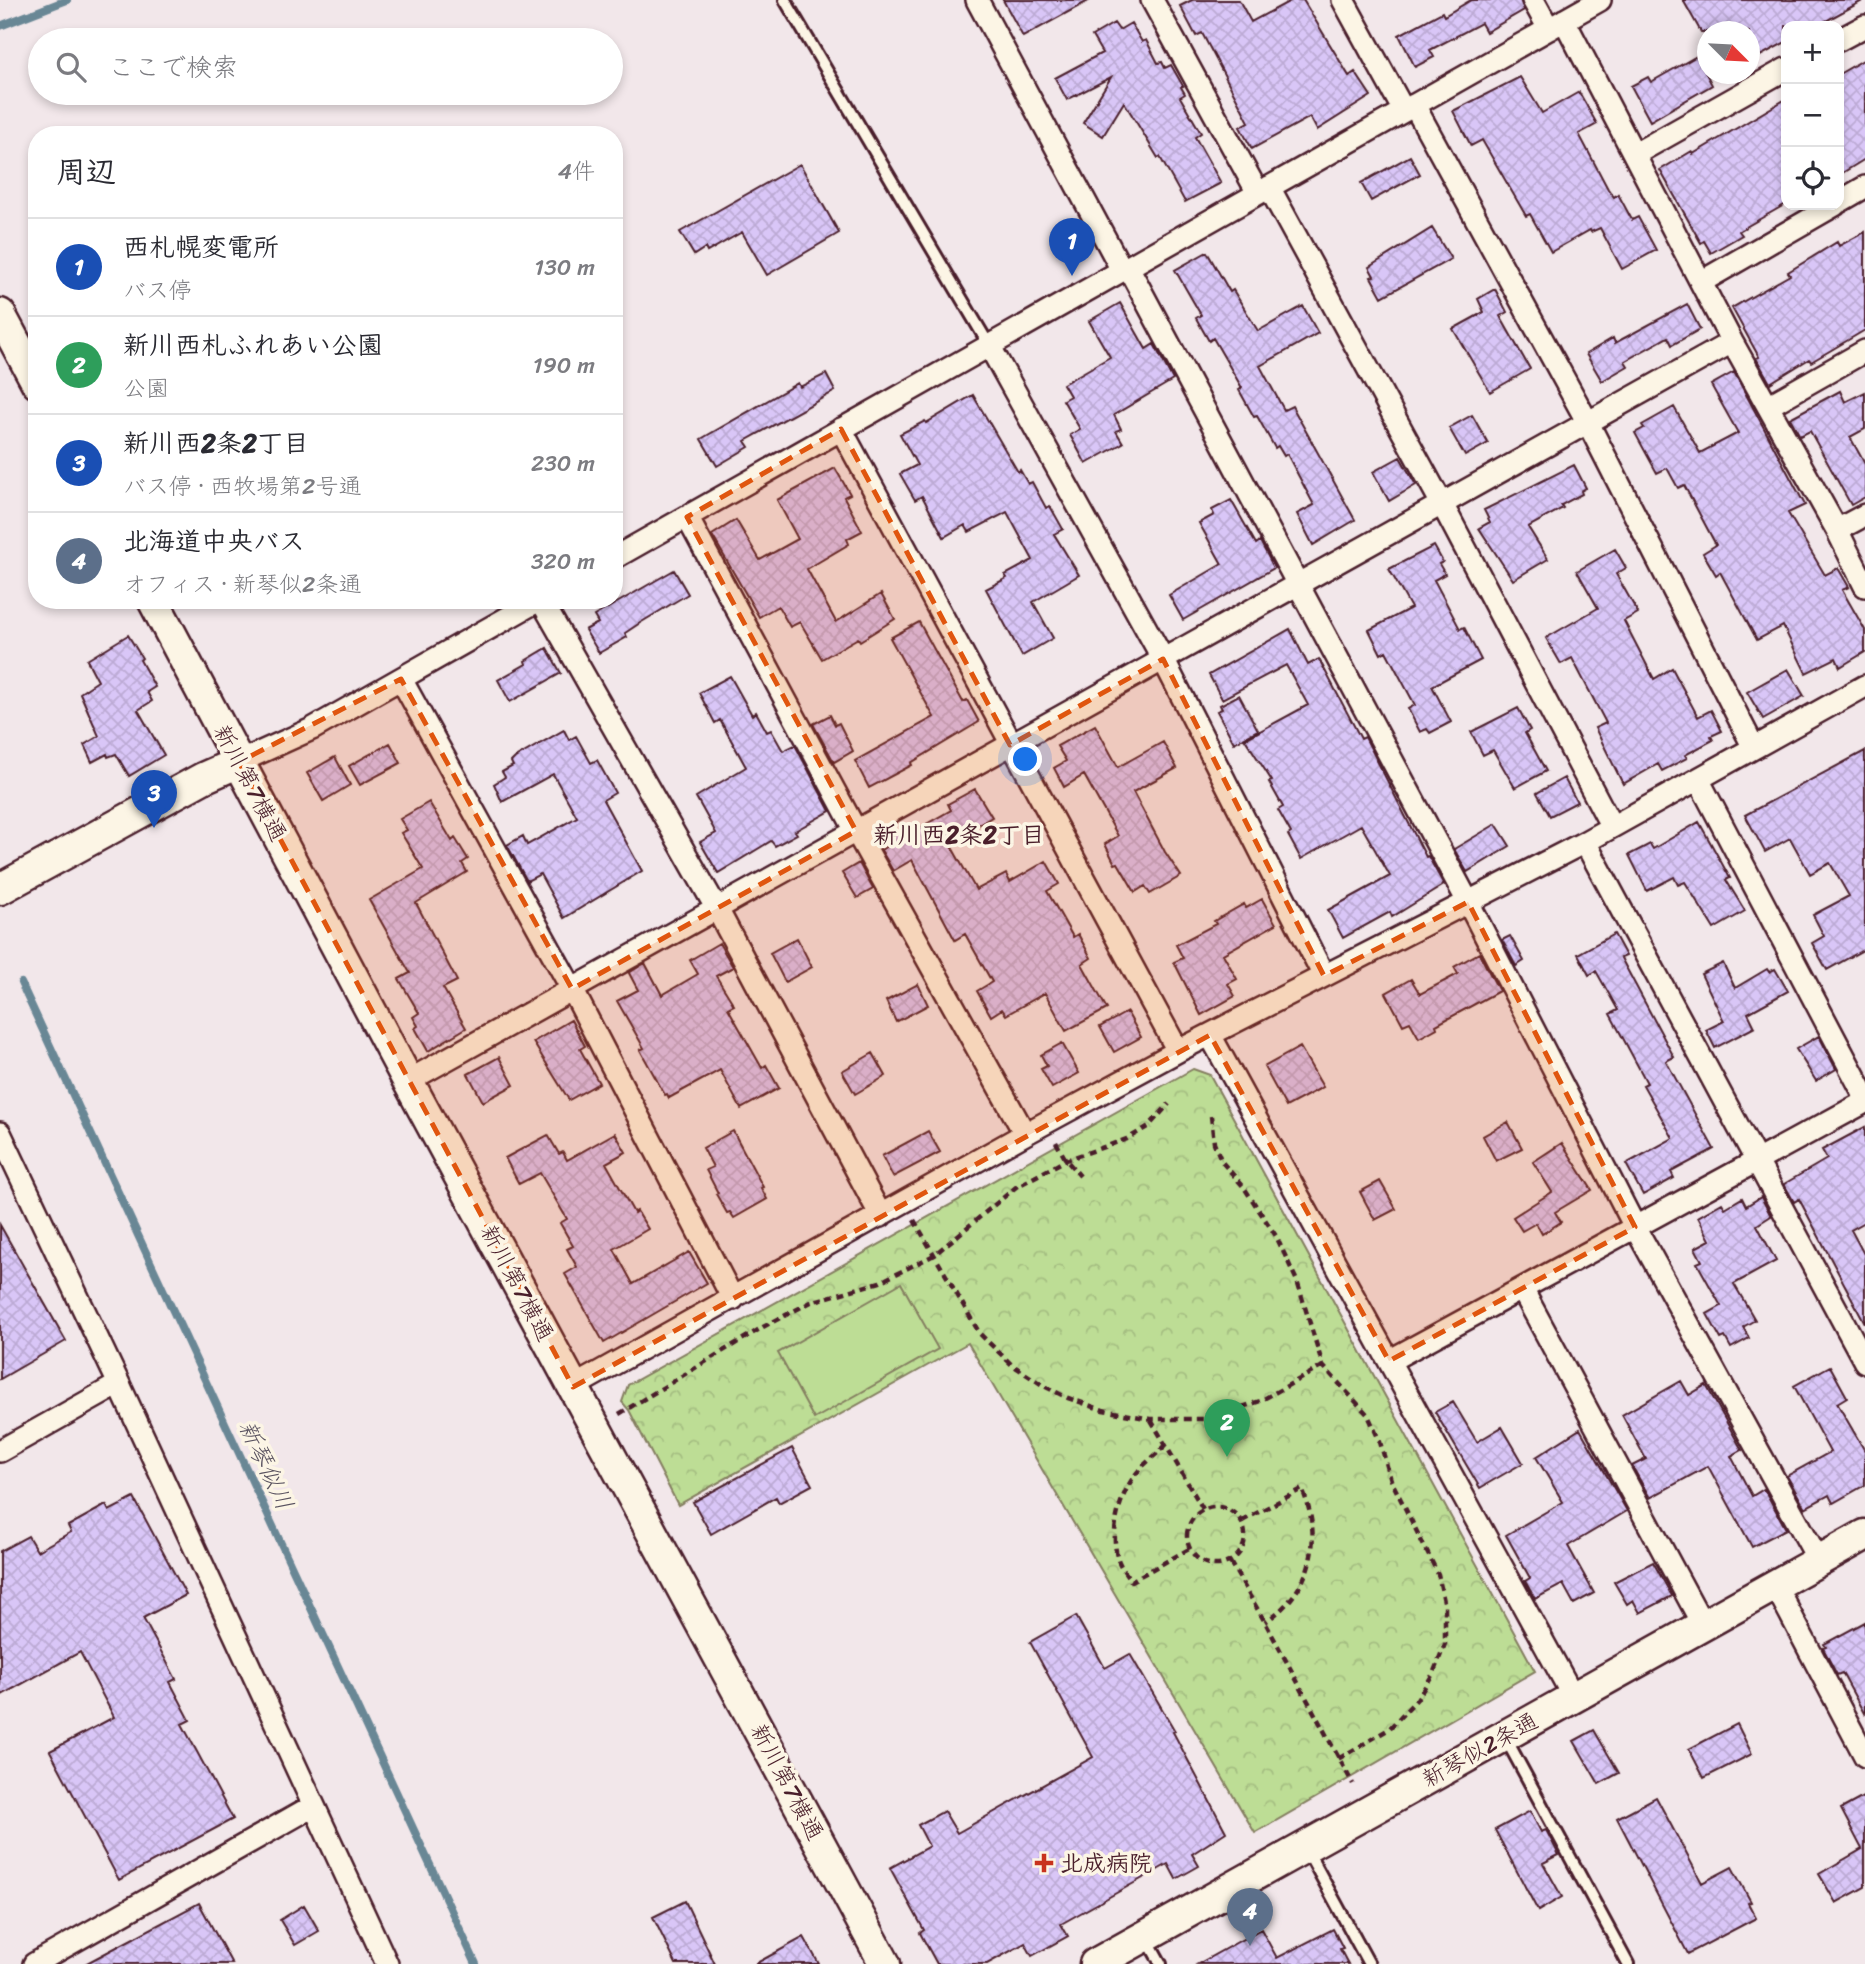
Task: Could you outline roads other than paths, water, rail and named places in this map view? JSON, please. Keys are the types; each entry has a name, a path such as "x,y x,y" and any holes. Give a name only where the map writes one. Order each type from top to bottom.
{"street":[{"path":"977,0 1299,584 1636,1227 1819,1561"},
{"path":"1152,0 1264,190 1442,504 1612,827"},
{"path":"1343,0 1409,108 1588,422 1754,748"},
{"path":"1533,0 1556,25 1635,154 1732,342 1837,530 1865,586"},
{"path":"623,553 1600,0"},
{"path":"1844,37 1865,26"},
{"path":"1635,154 1781,72"},
{"path":"1844,200 1865,187"},
{"path":"1701,282 1827,210"},
{"path":"0,314 28,366"},
{"path":"408,1081 1732,342"},
{"path":"989,345 1163,659 1324,976"},
{"path":"1768,407 1865,351"},
{"path":"841,429 1178,1051"},
{"path":"1837,530 1865,515"},
{"path":"687,517 856,831 1025,1134"},
{"name":"新川第7横通","path":"158,609 408,1081 885,1964"},
{"path":"9,884 203,778 312,729 524,609"},
{"path":"545,609 717,908 881,1216"},
{"path":"401,679 572,989 733,1299"},
{"path":"573,1387 1025,1134 1178,1051 1585,842 1865,686"},
{"path":"1698,779 1865,1096"},
{"path":"1585,842 1865,1362"},
{"path":"1210,1035 1574,1698"},
{"path":"1389,1361 1865,1102"},
{"path":"0,1133 387,1964"},
{"path":"1522,1289 1703,1625"},
{"path":"0,1451 119,1384"},
{"name":"新琴似2条通","path":"1096,1964 1865,1535"},
{"path":"1775,1584 1865,1756"},
{"path":"34,1964 313,1806"}],"lane":[{"path":"785,0 989,345"},
{"path":"1504,1736 1628,1964"},
{"path":"1305,1847 1369,1964"},
{"path":"1145,1936 1161,1964"}],"waterway":[{"path":"0,26 67,0"},
{"name":"新琴似川","path":"21,983 476,1964"}],"place":[{"name":"西札幌変電所","path":"1072,276"},
{"name":"新川西2条2丁目","path":"154,828"},
{"name":"新川西札ふれあい公園","path":"1227,1457"},
{"name":"北成病院","path":"1044,1863"},
{"name":"北海道中央バス","path":"1250,1946"}],"district":[{"name":"新川西2条2丁目","path":"959,835"}]}
